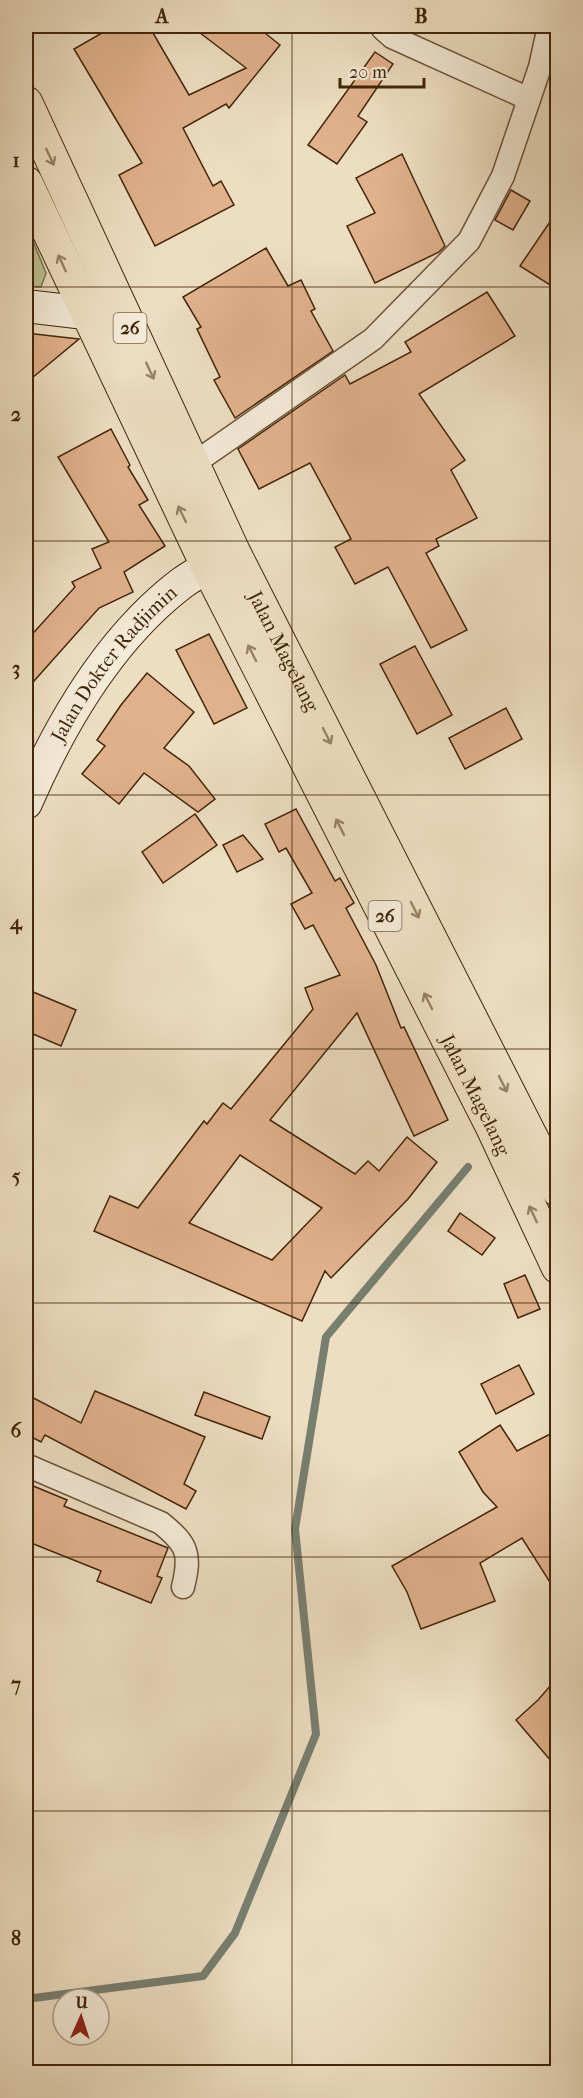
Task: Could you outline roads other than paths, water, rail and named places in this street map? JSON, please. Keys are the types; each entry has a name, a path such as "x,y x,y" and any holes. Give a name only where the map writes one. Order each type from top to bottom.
{"highway":[{"name":"Jalan Magelang","path":"26,103 193,464 221,560 558,1267"},
{"name":"Jalan Magelang","path":"26,183 85,313 221,560 558,1190"}],"main road":[{"path":"26,306 85,313"},
{"name":"Jalan Dokter Radjimin","path":"26,803 66,723 114,652 162,600 183,582 221,560"}],"street":[{"path":"383,26 382,29 392,37 529,99"},
{"path":"193,464 373,339 469,241 504,176 540,67 549,26"},
{"path":"26,1465 161,1523 180,1539 189,1560 183,1587"}],"waterway":[{"path":"26,1999 203,1976 235,1933 316,1734 295,1529 326,1337 468,1167"}]}
